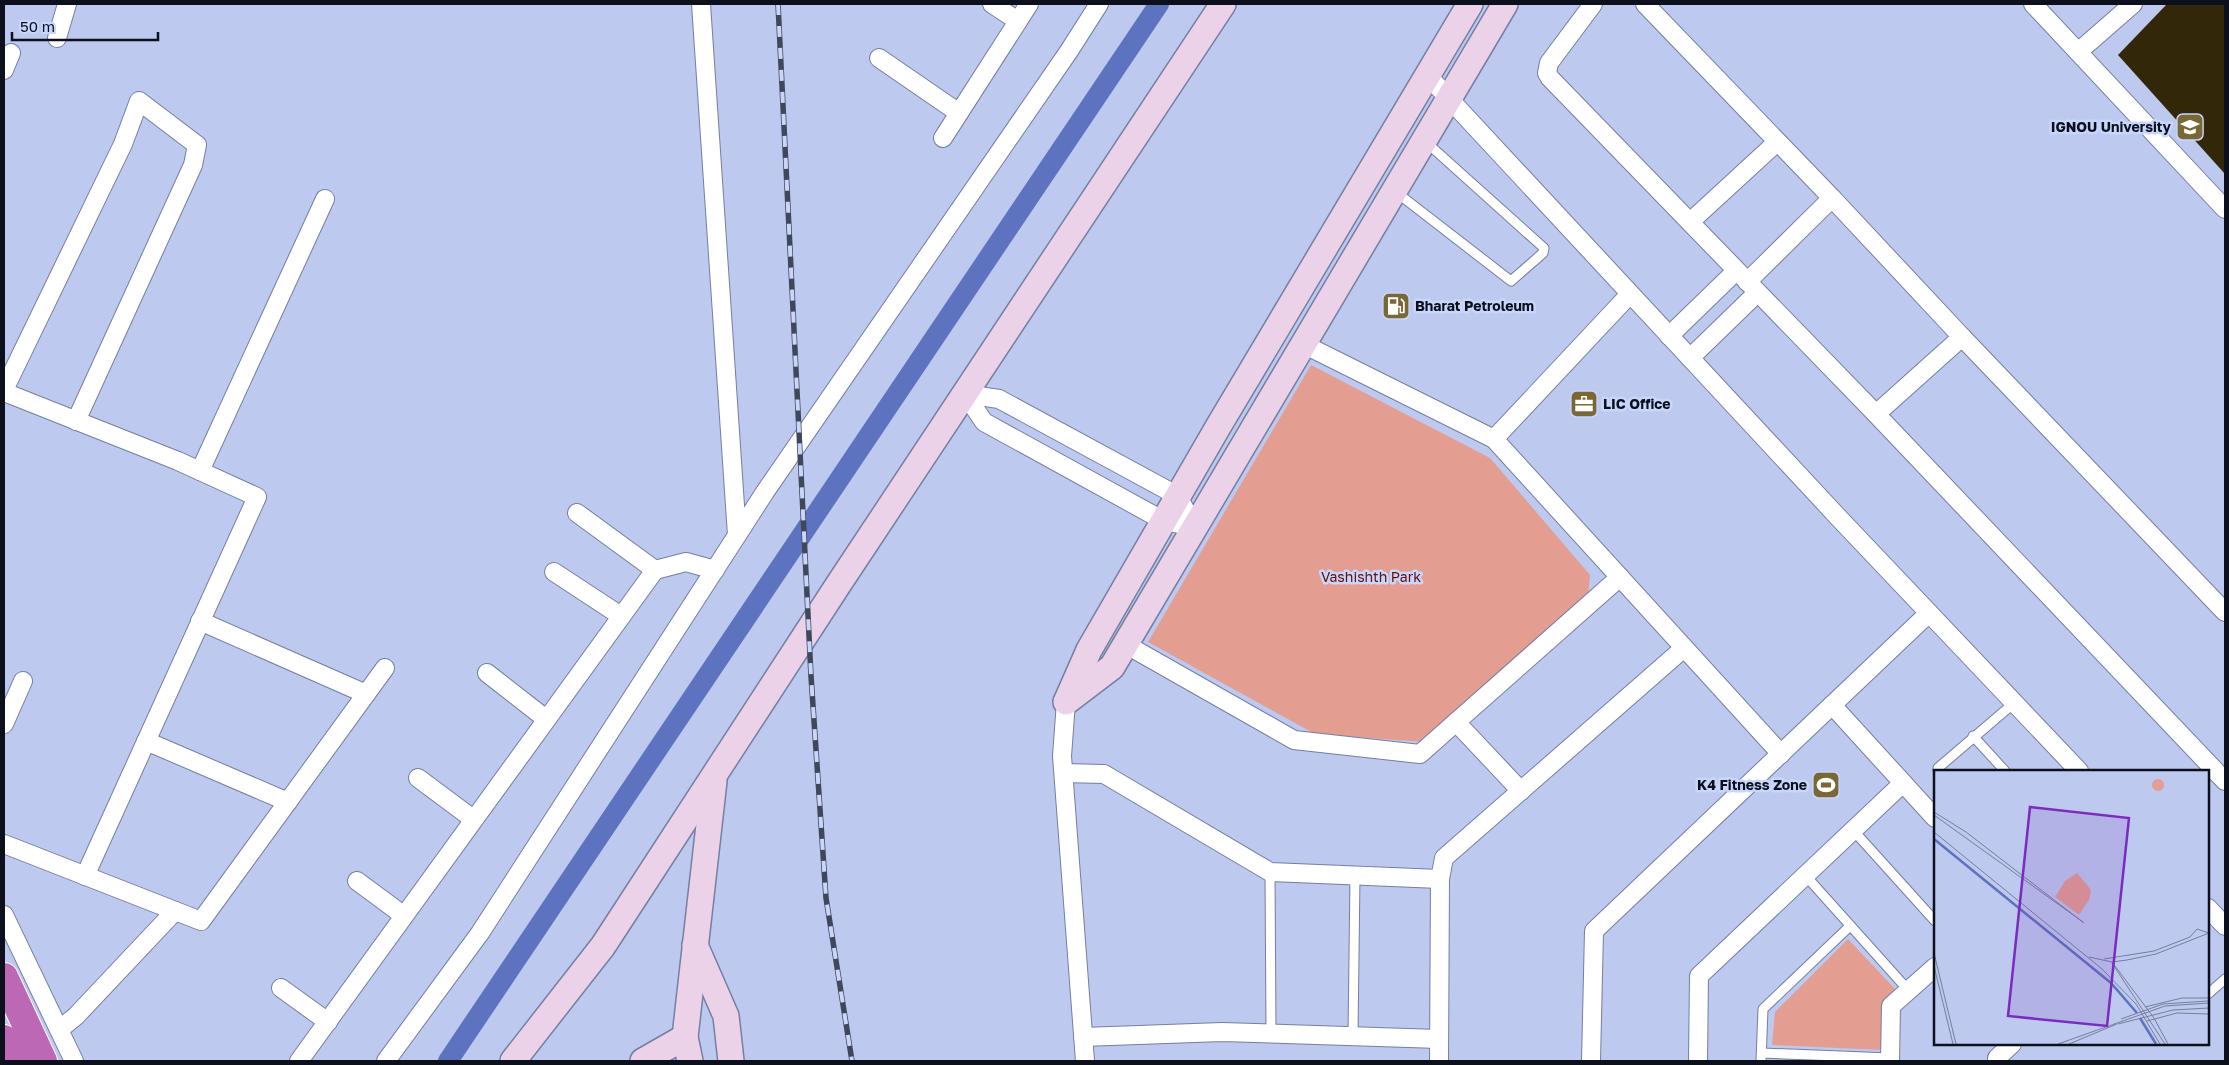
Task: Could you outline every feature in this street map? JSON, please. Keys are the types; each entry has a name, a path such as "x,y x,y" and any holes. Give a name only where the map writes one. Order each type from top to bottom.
{"highway":[{"path":"4,978 43,1061"},
{"path":"4,1039 14,1061"}],"street":[{"path":"57,38 67,4"},
{"path":"701,4 737,535"},
{"path":"992,4 1018,21"},
{"path":"943,138 1030,4"},
{"path":"386,1061 480,934 737,535 1069,51 1099,4"},
{"path":"513,1061 603,946 714,774 1223,4"},
{"path":"1085,1061 1062,756 1066,702 1089,650 1178,496 1470,4"},
{"path":"1066,702 1112,667 1505,4"},
{"path":"1593,4 1549,63 1547,73 1876,414 2225,781"},
{"path":"1645,4 2225,612"},
{"path":"2033,4 2225,209"},
{"path":"2078,52 2133,4"},
{"path":"4,70 11,53"},
{"path":"879,58 959,113"},
{"path":"1428,76 1928,613 2077,770"},
{"path":"76,421 193,165 197,145 139,101 122,144 4,391 76,421 200,471 257,497 85,876"},
{"path":"1690,222 1778,142"},
{"path":"1690,358 1747,282 1832,198"},
{"path":"200,471 326,199"},
{"path":"1669,336 1747,282"},
{"path":"1494,439 1630,294"},
{"path":"1876,414 1962,337"},
{"path":"1303,344 1494,439 1781,754"},
{"path":"965,394 999,398 1178,496 1194,527"},
{"path":"965,394 984,422 1164,521 1194,527"},
{"path":"577,513 654,570"},
{"path":"299,1061 654,570 686,562 715,570"},
{"path":"554,572 621,616"},
{"path":"1125,644 1294,740 1420,754 1620,577"},
{"path":"1592,1061 1594,931 1928,613"},
{"path":"200,621 366,694"},
{"path":"1439,1061 1440,879 1444,858 1684,648"},
{"path":"4,844 201,922 386,668"},
{"path":"487,673 546,720"},
{"path":"4,724 23,681"},
{"path":"1832,705 1934,817"},
{"path":"1456,722 1521,791"},
{"path":"146,741 288,802"},
{"path":"1064,772 1104,774 1270,872 1440,879"},
{"path":"690,1061 685,1037 714,774"},
{"path":"418,778 473,819"},
{"path":"1698,1061 1699,976 1903,783"},
{"path":"357,881 403,916"},
{"path":"60,1029 76,1016 175,911"},
{"path":"2209,913 2225,926"},
{"path":"4,916 74,1061"},
{"path":"695,945 726,1016 731,1061"},
{"path":"1890,1060 1892,1006 1934,968"},
{"path":"281,988 328,1022"},
{"path":"1083,1037 1222,1032 1439,1038"},
{"path":"643,1061 685,1037"},
{"path":"667,1061 685,1037"},
{"path":"1997,1061 1997,1058 2011,1045"}],"lane":[{"path":"1394,191 1511,281 1543,253 1544,248 1424,140"},
{"path":"1938,770 1974,736 2014,703"},
{"path":"1974,736 2004,770"},
{"path":"1853,830 1934,920"},
{"path":"1270,872 1271,1033"},
{"path":"1353,1036 1355,875"},
{"path":"1805,875 1909,991"},
{"path":"1850,926 1763,1009 1762,1057 1890,1060"},
{"path":"2209,993 2225,979"}],"green space":[{"name":"Vashishth Park","path":"1311,365 1490,458 1590,575 1588,597 1424,742 1315,734 1148,642"},
{"path":"1848,939 1895,989 1881,1006 1882,1050 1772,1045 1775,1012"}],"building":[{"name":"IGNOU University","path":"2167,4 2225,4 2225,174 2118,55"}],"waterway":[{"path":"448,1061 1159,4"}],"railway":[{"path":"778,4 811,676 826,898 852,1061"}],"place":[{"name":"IGNOU University","path":"2190,127"},
{"name":"Bharat Petroleum","path":"1396,306"},
{"name":"LIC Office","path":"1584,404"},
{"name":"K4 Fitness Zone","path":"1826,785"}]}
